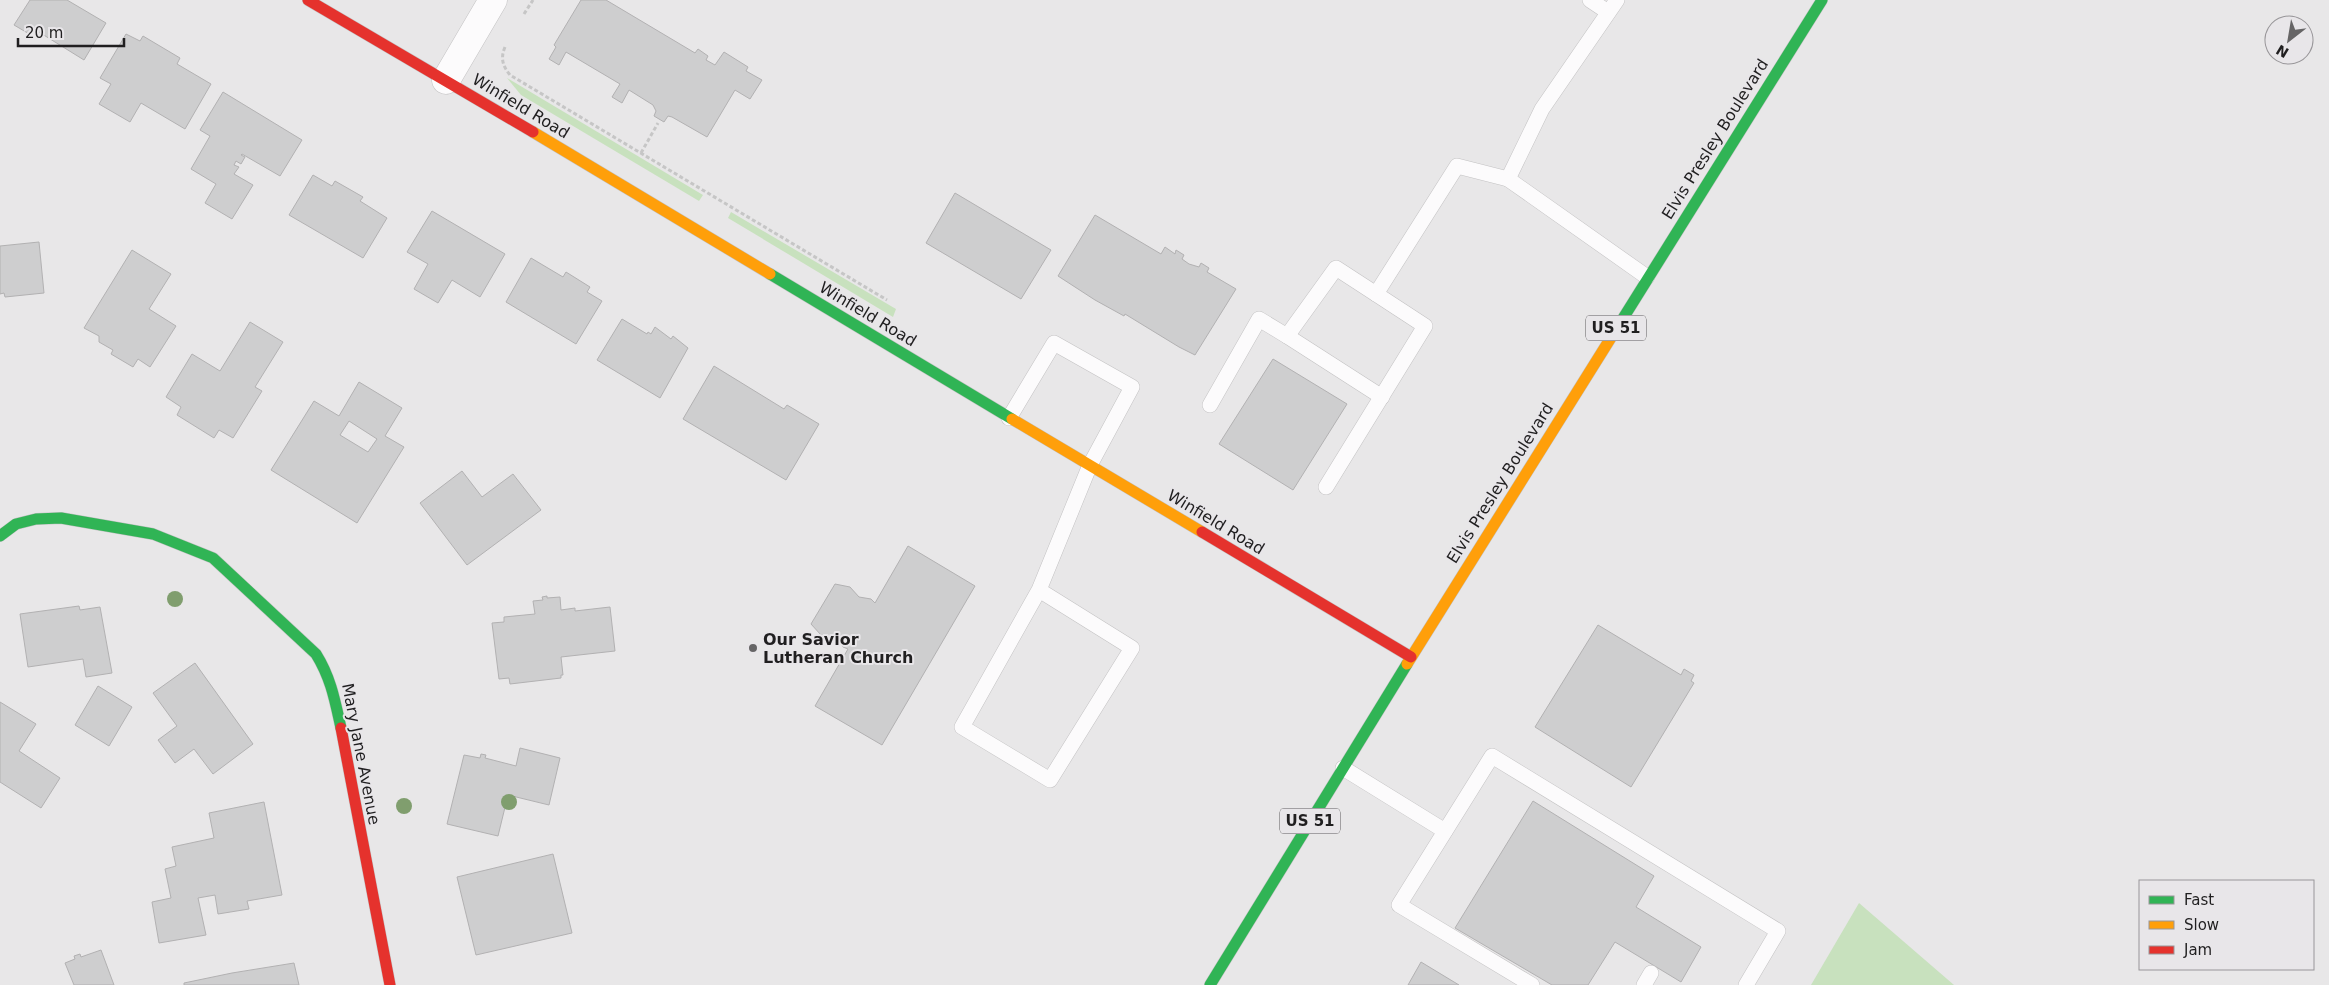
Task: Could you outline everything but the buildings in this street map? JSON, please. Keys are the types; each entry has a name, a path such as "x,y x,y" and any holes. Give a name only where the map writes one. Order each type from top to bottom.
{"street":[{"name":"Winfield Road","path":"308,0 446,80 1411,658"},
{"path":"446,80 493,0"},
{"name":"Elvis Presley Boulevard","path":"1210,985 1647,278 1822,0"},
{"name":"Mary Jane Avenue","path":"0,536 16,524 36,519 61,518 154,534 213,558 316,654 327,672 333,689 390,985"}],"lane":[{"path":"1508,179 1542,109 1612,6 1590,0"},
{"path":"1376,294 1457,166 1508,179 1647,278"},
{"path":"1287,336 1336,268 1425,326 1326,488"},
{"path":"1210,405 1259,319 1382,397"},
{"path":"1009,418 1054,343 1132,387 1090,465 1038,590 962,727 1050,780 1132,648 1038,590"},
{"path":"1532,985 1400,905 1492,756 1778,931 1746,985"},
{"path":"1343,768 1445,830"}],"path":[{"path":"519,22 533,0"},
{"path":"507,44 502,57 504,66 510,75 887,300"},
{"path":"641,153 658,122"}],"green space":[{"path":"507,78 703,195 699,201 521,95"},
{"path":"731,212 896,309 893,317 728,218"},
{"path":"1859,903 1954,985 1811,985"}],"traffic: fast":[{"path":"1617,328 1822,0"},
{"path":"770,274 1012,419"},
{"path":"0,536 16,524 36,519 61,518 153,534 213,558 316,654 329,681 341,728"},
{"path":"1210,985 1407,664"}],"traffic: slow":[{"path":"533,132 770,274"},
{"path":"1407,664 1617,328"},
{"path":"1012,419 1202,532"}],"traffic: jam":[{"path":"308,0 533,132"},
{"path":"1202,532 1411,657"},
{"path":"341,728 390,985"}],"place":[{"name":"Our Savior Lutheran Church","path":"753,648"}]}
